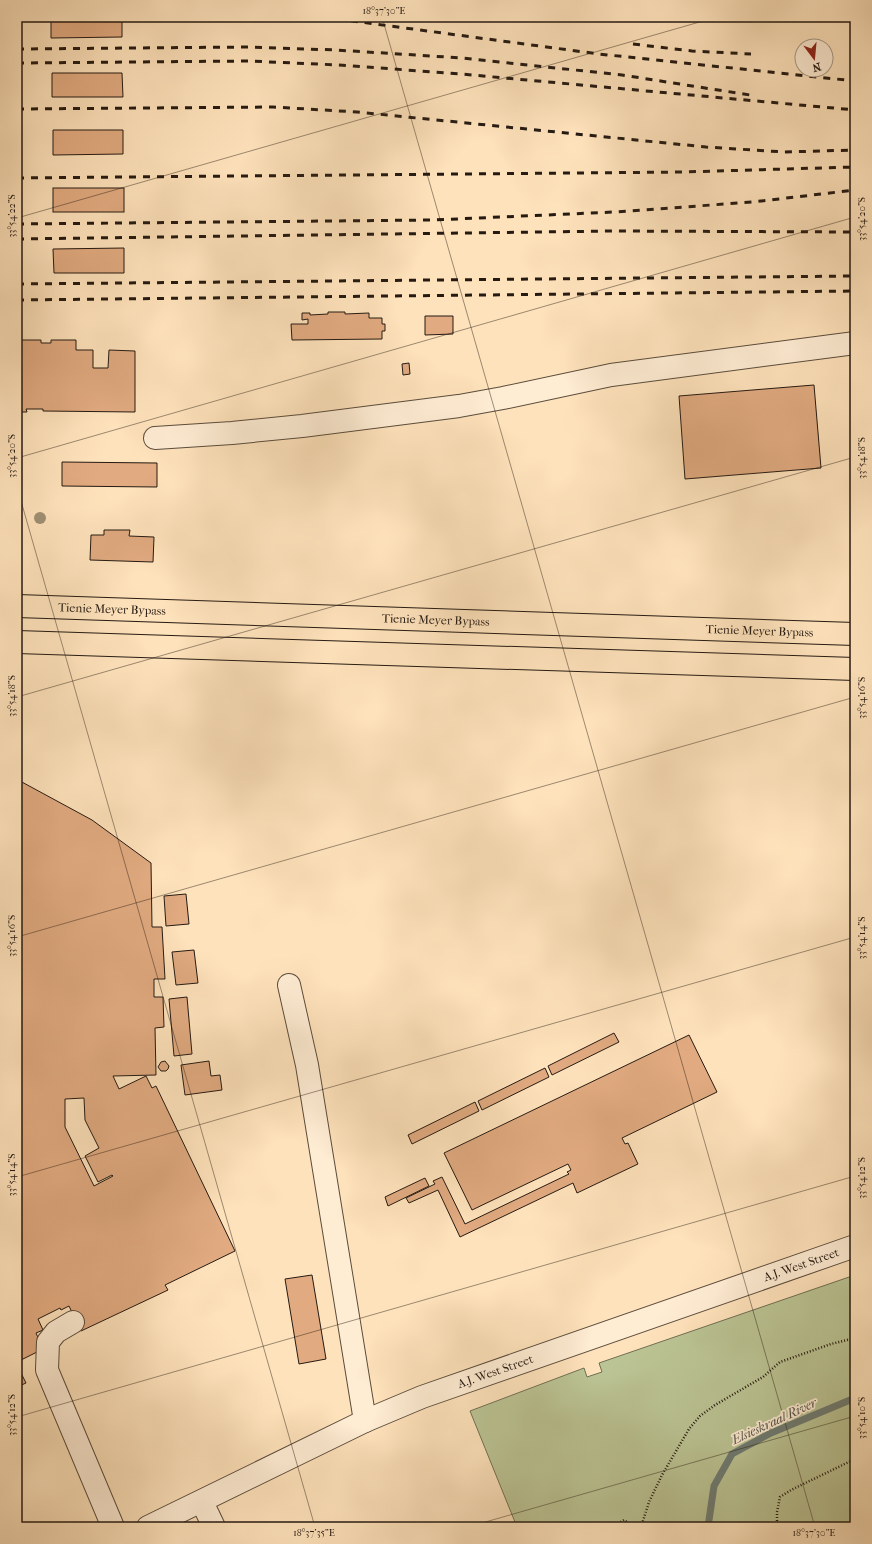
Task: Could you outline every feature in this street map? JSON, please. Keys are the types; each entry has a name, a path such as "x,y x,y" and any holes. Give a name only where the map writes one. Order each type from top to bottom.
{"main road":[{"name":"Tienie Meyer Bypass","path":"17,606 855,634"},
{"path":"17,642 855,669"}],"street":[{"path":"155,438 232,433 302,426 459,406 612,375 855,343"},
{"path":"289,985 307,1065 366,1421"},
{"name":"A.J. West Street","path":"148,1527 366,1421 422,1397 855,1246"},
{"path":"73,1322 56,1332 48,1342 46,1370 113,1527"},
{"path":"202,1502 214,1527"}],"path":[{"path":"641,1527 649,1502 662,1475 688,1429 700,1416 714,1404 763,1377 780,1362 831,1344 855,1338"},
{"path":"777,1527 777,1512 780,1497 791,1490 855,1459"},
{"path":"613,1527 624,1520 634,1527"}],"green space":[{"path":"855,1275 855,1527 517,1527 470,1411 584,1368 587,1377 602,1372 599,1363"}],"building":[{"path":"51,17 122,17 122,37 51,38"},
{"path":"52,73 122,73 123,97 52,97"},
{"path":"53,130 123,130 123,154 53,155"},
{"path":"53,188 124,188 124,212 53,212"},
{"path":"124,248 124,273 54,273 53,249"},
{"path":"328,312 345,312 345,314 369,313 369,318 382,318 382,324 385,324 385,331 382,331 382,339 292,340 291,324 308,324 308,319 302,320 302,313 310,313 310,315 328,314"},
{"path":"425,316 453,316 453,334 425,335"},
{"path":"18,340 41,340 41,343 51,343 51,340 76,340 76,350 93,350 93,368 108,368 109,350 135,351 135,412 43,411 43,409 26,409 27,412 17,412"},
{"path":"409,363 410,374 403,375 402,364"},
{"path":"814,385 821,468 685,479 679,396"},
{"path":"62,462 157,463 157,487 62,486"},
{"path":"104,530 130,530 129,536 154,537 153,562 90,560 91,535 104,535"},
{"path":"20,781 92,820 151,863 152,927 162,927 165,979 154,979 154,997 163,997 164,1027 155,1028 156,1075 113,1076 119,1089 146,1076 152,1088 156,1086 235,1251 165,1285 168,1290 81,1331 69,1306 61,1310 60,1308 38,1319 43,1330 36,1333 43,1349 17,1362 17,788","holes":["84,1098 85,1120 99,1148 85,1156 98,1182 112,1175 113,1176 94,1186 65,1127 65,1099"]},
{"path":"186,894 189,924 166,926 164,896"},
{"path":"194,950 198,983 176,985 172,952"},
{"path":"187,997 192,1054 174,1056 169,999"},
{"path":"614,1033 619,1042 552,1075 548,1066"},
{"path":"689,1035 717,1092 622,1138 625,1144 628,1143 638,1164 577,1193 573,1183 460,1237 438,1190 409,1203 406,1198 435,1184 433,1181 442,1177 465,1224 569,1174 567,1172 571,1170 568,1164 472,1210 444,1153"},
{"path":"165,1061 169,1066 168,1069 166,1071 161,1071 158,1067 161,1062"},
{"path":"209,1061 211,1076 220,1075 222,1090 185,1095 181,1065"},
{"path":"545,1068 549,1077 482,1110 478,1101"},
{"path":"475,1102 479,1111 412,1144 408,1135"},
{"path":"425,1178 429,1186 388,1206 385,1197"},
{"path":"312,1275 326,1359 299,1364 285,1279"},
{"path":"17,1365 26,1383 17,1387"}],"waterway":[{"name":"Elsieskraal River","path":"708,1527 714,1486 732,1454 771,1433 855,1398"}],"railway":[{"path":"323,17 599,54 855,81"},
{"path":"633,44 692,51 751,54"},
{"path":"17,49 249,47 336,50 462,58 622,75 750,95"},
{"path":"17,63 249,61 339,65 461,74 855,110"},
{"path":"17,109 273,107 357,112 706,147 784,152 855,150"},
{"path":"17,178 682,172 855,167"},
{"path":"17,224 433,220 614,212 753,202 855,190"},
{"path":"17,239 614,231 855,232"},
{"path":"17,284 855,276"},
{"path":"17,300 855,291"}]}
